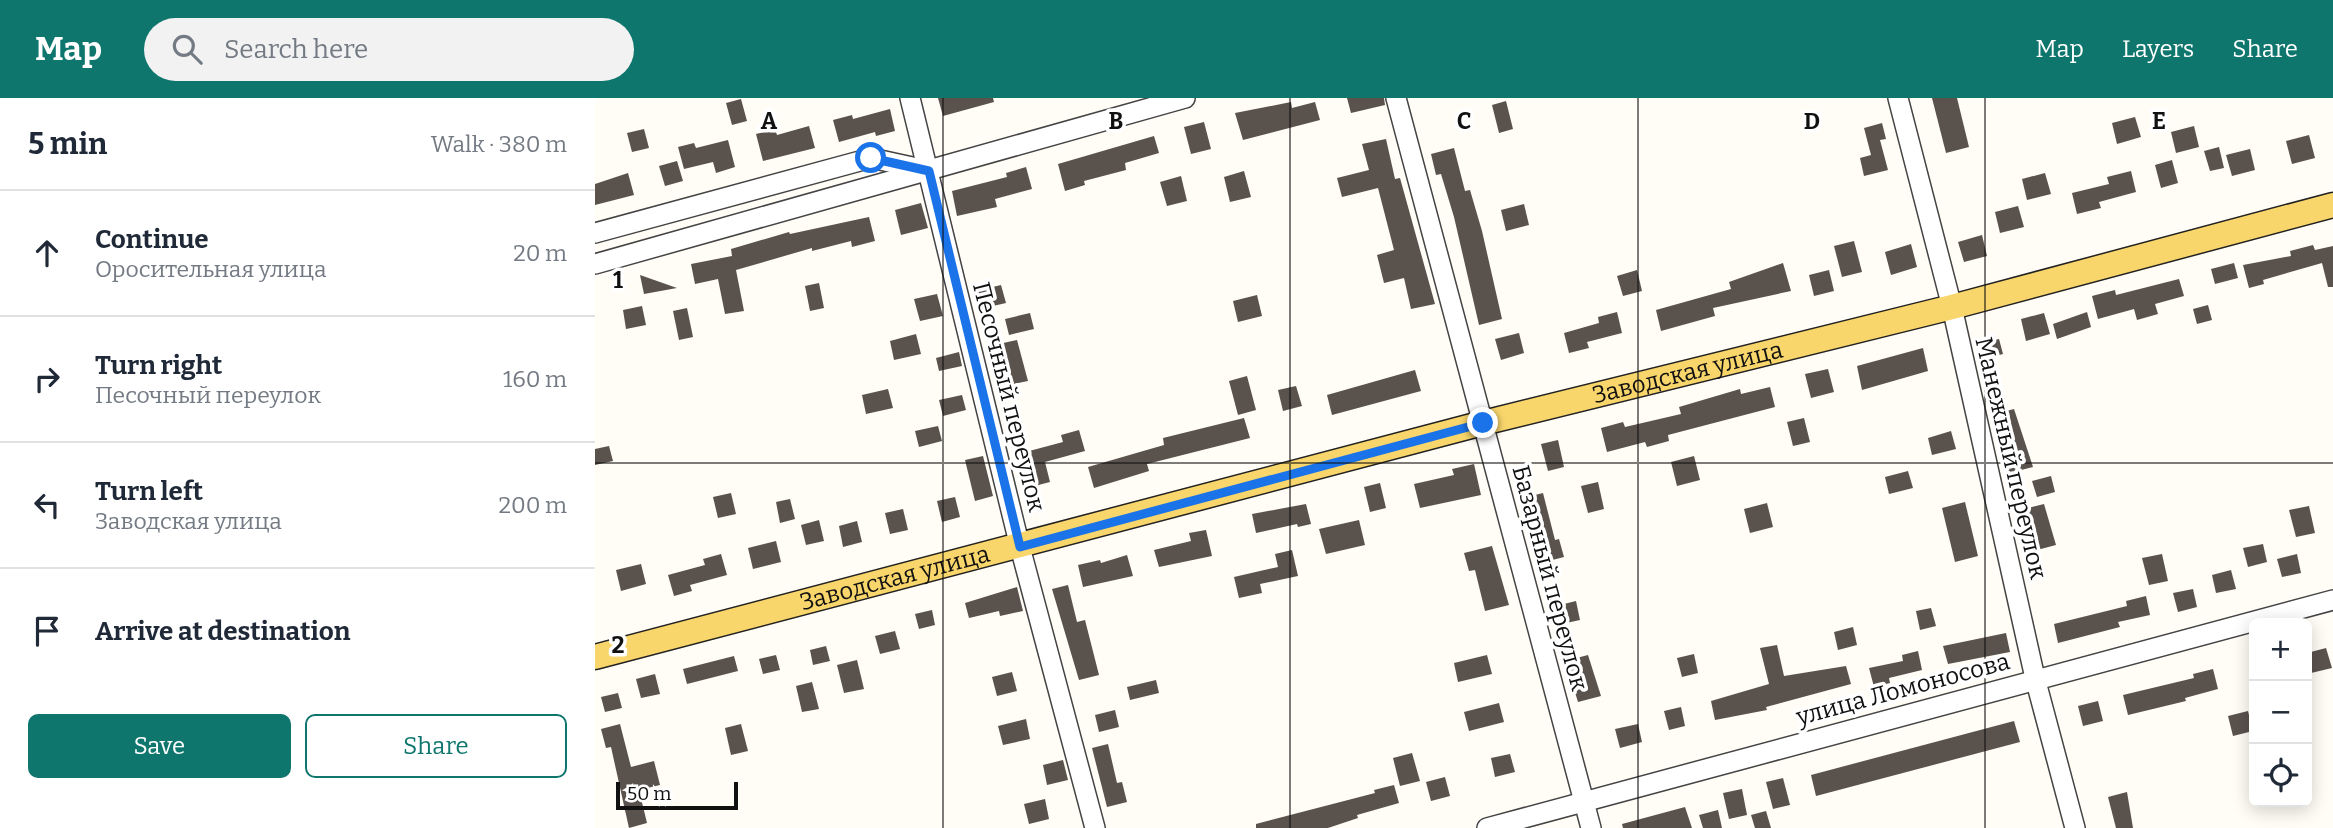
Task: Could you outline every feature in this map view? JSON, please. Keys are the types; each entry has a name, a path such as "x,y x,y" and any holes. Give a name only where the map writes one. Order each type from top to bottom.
{"main road":[{"name":"Заводская улица","path":"595,657 1483,423 1952,307 2333,205"}],"street":[{"name":"Песочный переулок","path":"910,98 1020,547 1095,828"},
{"path":"595,264 1185,98"},
{"name":"Базарный переулок","path":"1396,98 1591,828"},
{"name":"Манежный переулок","path":"1898,98 1952,307 2035,678 2075,828"},
{"path":"595,233 871,158 929,171"},
{"name":"улица Ломоносова","path":"1487,828 2035,678 2333,600"}],"building":[{"path":"938,98 993,98 994,102 943,116"},
{"path":"1347,98 1384,98 1385,105 1351,113"},
{"path":"1932,98 1957,98 1969,147 1946,153"},
{"path":"741,99 747,121 732,125 726,103"},
{"path":"1506,101 1513,129 1499,133 1492,105"},
{"path":"1291,102 1292,108 1315,102 1320,120 1243,140 1235,113"},
{"path":"890,109 895,131 876,136 875,132 839,142 833,120 852,115 853,119"},
{"path":"2135,117 2141,137 2117,144 2112,123"},
{"path":"1204,122 1211,149 1191,154 1184,127"},
{"path":"1882,123 1886,139 1880,140 1888,170 1864,176 1860,158 1871,155 1864,128"},
{"path":"809,126 815,148 763,161 756,134 775,129 777,135"},
{"path":"2194,126 2199,147 2176,153 2171,132"},
{"path":"644,129 649,148 632,152 627,133"},
{"path":"2309,135 2315,158 2292,164 2286,141"},
{"path":"1154,136 1159,153 1125,163 1126,170 1084,181 1085,185 1065,191 1058,164"},
{"path":"1386,139 1395,179 1400,178 1435,304 1411,309 1404,278 1384,283 1377,255 1394,250 1378,188 1342,197 1337,178 1369,170 1362,144"},
{"path":"728,140 735,167 716,173 713,162 684,169 678,147 694,143 696,148"},
{"path":"2219,147 2224,168 2210,171 2204,151"},
{"path":"1454,148 1465,191 1470,190 1482,231 1502,319 1479,325 1454,217 1441,174 1436,175 1431,154"},
{"path":"2250,149 2255,170 2232,176 2226,155"},
{"path":"2172,160 2178,183 2161,188 2155,165"},
{"path":"677,161 683,181 665,186 659,166"},
{"path":"1026,167 1032,189 995,199 997,207 957,216 952,191 1007,177 1006,173"},
{"path":"1244,171 1251,197 1230,202 1224,177"},
{"path":"2131,171 2136,192 2099,202 2101,208 2077,214 2072,193 2109,184 2107,177"},
{"path":"628,173 634,195 595,205 595,184"},
{"path":"2045,173 2051,194 2027,200 2022,179"},
{"path":"1181,176 1187,201 1167,206 1160,182"},
{"path":"921,203 928,228 901,235 895,210"},
{"path":"1524,204 1529,225 1506,231 1501,210"},
{"path":"2018,206 2024,227 2000,233 1995,212"},
{"path":"869,217 875,241 852,247 851,241 812,251 812,248 736,270 744,311 725,314 718,279 695,284 691,264 732,256 731,249 789,232 790,234"},
{"path":"1982,235 1987,256 1964,262 1958,242"},
{"path":"1854,241 1862,272 1842,277 1834,246"},
{"path":"1911,244 1917,267 1891,275 1885,252"},
{"path":"2313,245 2315,250 2333,246 2333,287 2328,287 2322,263 2263,280 2264,284 2249,288 2243,265 2291,256 2290,251"},
{"path":"1783,263 1791,291 1713,308 1715,316 1661,331 1656,310 1731,289 1729,282"},
{"path":"2234,263 2238,278 2215,284 2211,269"},
{"path":"1637,270 1642,291 1623,296 1617,276"},
{"path":"1829,270 1834,291 1814,296 1809,275"},
{"path":"640,275 677,288 644,294"},
{"path":"2179,279 2184,296 2155,304 2158,314 2137,320 2134,309 2098,319 2092,296 2115,290 2116,295"},
{"path":"819,283 824,308 810,311 805,286"},
{"path":"1001,285 1006,303 980,309 976,291"},
{"path":"937,294 943,316 920,321 914,299"},
{"path":"1257,295 1262,316 1238,322 1233,301"},
{"path":"2208,305 2212,320 2197,324 2193,309"},
{"path":"642,306 646,325 626,329 623,310"},
{"path":"687,308 693,337 679,340 673,311"},
{"path":"1617,312 1622,333 1587,342 1589,348 1569,353 1564,333 1599,323 1598,317"},
{"path":"2087,312 2091,327 2057,339 2053,324"},
{"path":"1030,313 1034,329 1009,335 1005,319"},
{"path":"2044,313 2050,334 2026,341 2021,319"},
{"path":"1519,333 1524,353 1501,360 1495,339"},
{"path":"916,334 921,354 894,360 890,341"},
{"path":"1999,339 2003,354 1988,358 1984,343"},
{"path":"1017,340 1028,381 1005,386 994,345"},
{"path":"1923,348 1928,371 1862,390 1857,366"},
{"path":"959,352 962,366 939,371 936,358"},
{"path":"1828,369 1834,392 1811,398 1805,374"},
{"path":"1415,370 1421,391 1332,415 1327,395"},
{"path":"1247,376 1256,410 1238,415 1229,381"},
{"path":"1296,386 1302,406 1283,411 1278,390"},
{"path":"1770,387 1775,407 1668,435 1669,441 1647,447 1645,442 1607,452 1601,428 1623,422 1625,427 1681,414 1679,407 1740,389 1741,394"},
{"path":"888,389 893,408 866,414 862,395"},
{"path":"962,395 966,410 943,416 939,400"},
{"path":"2014,409 2033,467 2009,473 1991,415"},
{"path":"1244,418 1250,438 1147,464 1149,471 1094,488 1088,467 1164,445 1163,438"},
{"path":"1804,418 1810,442 1793,446 1787,422"},
{"path":"938,426 942,441 919,447 915,431"},
{"path":"1079,430 1085,451 1045,462 1050,482 1027,488 1018,454 1063,442 1061,435"},
{"path":"1951,431 1956,449 1932,455 1928,438"},
{"path":"1558,440 1564,467 1548,471 1541,444"},
{"path":"609,446 613,461 595,465 595,449"},
{"path":"983,456 993,496 975,501 965,460"},
{"path":"1694,456 1700,480 1677,486 1671,462"},
{"path":"1474,464 1481,495 1420,508 1414,484 1454,475 1452,469"},
{"path":"1908,471 1913,488 1889,494 1885,477"},
{"path":"2051,476 2055,492 2037,497 2032,481"},
{"path":"1598,482 1604,509 1588,513 1581,486"},
{"path":"1380,483 1386,508 1370,512 1364,487"},
{"path":"731,493 736,514 718,518 713,497"},
{"path":"1543,493 1555,540 1559,539 1564,557 1541,563 1523,498"},
{"path":"955,497 960,517 942,522 937,501"},
{"path":"790,499 795,519 780,523 776,502"},
{"path":"1965,502 1978,556 1955,562 1942,508"},
{"path":"1767,503 1773,527 1750,533 1744,509"},
{"path":"1306,504 1311,524 1298,527 1297,524 1256,533 1252,514"},
{"path":"2044,504 2056,545 2037,550 2024,509"},
{"path":"2309,506 2315,533 2296,537 2289,510"},
{"path":"903,509 908,530 890,534 885,513"},
{"path":"819,520 824,541 806,545 801,525"},
{"path":"1359,520 1365,545 1326,554 1319,529"},
{"path":"857,521 862,542 843,547 839,526"},
{"path":"1206,530 1212,556 1159,567 1154,550 1191,541 1189,533"},
{"path":"776,541 781,562 753,569 748,548"},
{"path":"2263,544 2267,562 2248,567 2243,548"},
{"path":"1492,546 1509,605 1485,611 1475,570 1469,571 1464,553"},
{"path":"1292,550 1298,576 1260,584 1262,593 1239,598 1234,577 1278,567 1275,554"},
{"path":"721,554 727,575 690,585 692,591 674,596 668,575 705,565 703,559"},
{"path":"2162,554 2168,581 2149,585 2142,558"},
{"path":"2297,554 2301,573 2282,577 2277,559"},
{"path":"1127,555 1133,576 1083,587 1078,565 1100,560 1101,563"},
{"path":"641,564 646,584 621,591 616,570"},
{"path":"2231,570 2236,589 2216,593 2212,575"},
{"path":"1068,585 1077,622 1085,620 1099,675 1079,680 1052,589"},
{"path":"1017,587 1023,611 1000,616 999,611 969,618 965,603"},
{"path":"2193,589 2197,607 2178,612 2173,593"},
{"path":"2146,596 2150,615 2118,622 2120,627 2058,643 2054,624 2127,606 2126,601"},
{"path":"1576,601 1580,620 1557,625 1552,607"},
{"path":"1931,608 1936,626 1920,630 1916,611"},
{"path":"932,610 935,625 919,629 915,614"},
{"path":"1853,627 1857,645 1838,650 1834,632"},
{"path":"895,631 900,649 880,654 875,636"},
{"path":"2006,633 2010,652 1948,664 1943,646"},
{"path":"1777,645 1784,676 1846,666 1851,684 1766,707 1767,710 1715,720 1711,701 1769,684 1760,648"},
{"path":"826,646 830,661 813,665 810,650"},
{"path":"2326,648 2332,668 2312,673 2312,652"},
{"path":"1918,651 1922,670 1889,678 1890,683 1874,687 1869,668 1903,661 1902,655"},
{"path":"1694,654 1698,673 1682,677 1677,658"},
{"path":"776,655 780,670 763,674 759,659"},
{"path":"1487,655 1492,674 1458,682 1454,663"},
{"path":"1588,655 1601,696 1578,702 1565,661"},
{"path":"734,656 738,671 687,684 683,669"},
{"path":"857,660 864,689 844,693 837,665"},
{"path":"2213,669 2218,689 2185,698 2186,701 2128,715 2123,695 2194,678 2193,674"},
{"path":"1012,672 1017,691 997,696 992,677"},
{"path":"655,674 660,694 641,698 636,679"},
{"path":"1156,680 1159,693 1130,700 1127,687"},
{"path":"812,682 819,709 802,712 796,686"},
{"path":"618,693 622,708 605,712 601,697"},
{"path":"2098,701 2103,721 2083,726 2078,706"},
{"path":"1499,703 1504,722 1469,731 1464,712"},
{"path":"1681,707 1685,726 1669,730 1664,711"},
{"path":"1115,710 1119,727 1099,732 1095,715"},
{"path":"2248,711 2249,732 2233,736 2228,716"},
{"path":"1026,719 1030,739 1003,745 998,726"},
{"path":"2014,721 2020,742 1816,796 1811,775"},
{"path":"620,724 631,767 654,761 660,785 639,790 647,823 629,828 611,747 606,748 601,729"},
{"path":"741,724 748,751 731,755 725,728"},
{"path":"1638,724 1642,742 1620,748 1615,729"},
{"path":"1108,744 1117,783 1122,782 1127,802 1107,807 1092,748"},
{"path":"1412,753 1420,781 1400,786 1393,758"},
{"path":"1510,754 1515,772 1495,777 1491,758"},
{"path":"1063,760 1068,780 1047,785 1043,765"},
{"path":"1445,777 1450,796 1431,801 1426,782"},
{"path":"1783,778 1790,805 1773,809 1766,782"},
{"path":"1394,785 1399,803 1357,815 1358,818 1328,828 1256,828 1256,824 1375,793 1374,790"},
{"path":"1742,789 1747,815 1729,819 1723,793"},
{"path":"2127,792 2133,828 2116,828 2108,797"},
{"path":"1045,799 1049,819 1029,824 1024,804"},
{"path":"1685,807 1692,828 1623,828 1622,824"},
{"path":"1718,810 1722,828 1703,828 1699,815"},
{"path":"1766,811 1771,828 1755,828 1751,815"}],"route":[{"path":"871,158 929,171 1020,547 1483,423"}]}
